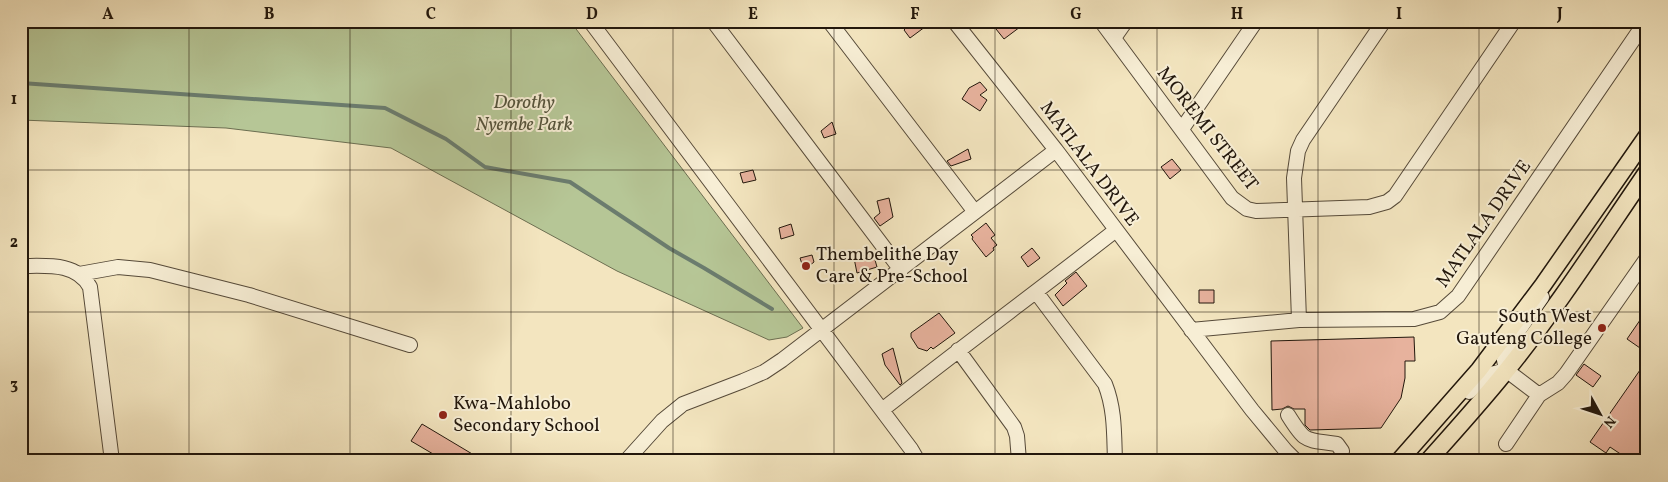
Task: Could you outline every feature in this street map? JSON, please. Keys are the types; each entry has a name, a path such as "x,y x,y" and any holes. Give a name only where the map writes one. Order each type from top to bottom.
{"main road":[{"path":"1399,461 1478,370 1564,255 1647,136"},
{"path":"1428,461 1506,370 1573,281 1647,172"}],"street":[{"path":"590,21 911,448 918,461"},
{"path":"713,21 901,270"},
{"path":"829,21 975,212"},
{"name":"MATLALA DRIVE","path":"954,21 1056,150 1191,330 1280,444 1296,461"},
{"name":"MOREMI STREET","path":"1101,21 1232,198 1247,209 1256,211 1369,207 1387,202 1395,196 1514,21"},
{"path":"1114,38 1126,21"},
{"path":"1182,129 1256,21"},
{"path":"1299,320 1294,209 1294,178 1298,151 1303,140 1384,21"},
{"name":"MATLALA DRIVE","path":"1191,330 1299,320 1414,319 1440,312 1458,296 1646,21"},
{"path":"626,461 662,421 677,408 764,372 782,360 1056,150"},
{"path":"882,410 1116,230"},
{"path":"1539,395 1506,370 1504,360 1506,349 1541,300 1564,255"},
{"path":"1506,444 1539,395 1558,383 1566,374 1647,258"},
{"path":"21,266 66,268 79,274 90,287 112,461"},
{"path":"79,274 118,267 150,270 249,295 410,345"},
{"path":"1036,292 1105,384 1111,398 1114,413 1115,461"},
{"path":"958,350 1014,427 1017,436 1019,461"},
{"path":"1413,445 1450,413 1482,379 1496,372 1506,370"},
{"path":"1288,415 1299,433 1307,440 1338,444 1342,451 1339,461"}],"green space":[{"name":"Dorothy Nyembe Park","path":"21,21 570,21 803,328 787,337 769,340 617,271 391,148 226,128 21,120"}],"building":[{"path":"902,21 933,21 910,38 904,30 907,27"},
{"path":"1006,21 1028,21 1004,39 996,29"},
{"path":"980,82 987,90 980,95 987,100 980,111 962,99 969,88"},
{"path":"832,122 836,134 824,138 821,131"},
{"path":"968,149 971,159 951,166 947,161"},
{"path":"1172,159 1181,170 1170,179 1161,167"},
{"path":"753,170 756,180 743,183 740,173"},
{"path":"889,198 893,217 880,226 874,218 880,213 877,201"},
{"path":"986,223 995,235 991,238 997,245 986,257 971,235"},
{"path":"791,224 794,235 781,239 779,228"},
{"path":"1032,248 1040,258 1028,267 1021,257"},
{"path":"873,253 877,267 857,273 854,258"},
{"name":"Thembelithe Day Care & Pre-School","path":"812,255 814,262 804,270 800,258"},
{"path":"1076,272 1087,286 1063,306 1055,295 1067,283 1065,281"},
{"path":"1199,290 1214,290 1214,303 1199,303"},
{"path":"1647,310 1647,338 1640,348 1627,339"},
{"path":"939,313 955,333 933,349 931,347 927,351 918,348 911,337 911,333"},
{"path":"1414,337 1415,361 1405,361 1405,378 1401,398 1381,428 1310,430 1305,425 1305,409 1294,409 1288,406 1272,410 1271,341"},
{"path":"893,348 902,383 900,385 885,365 882,354"},
{"path":"1647,360 1647,457 1644,461 1631,461 1610,447 1606,453 1590,442"},
{"path":"1584,364 1601,376 1593,387 1576,375"},
{"path":"422,424 484,461 445,461 411,441"}],"waterway":[{"path":"21,83 385,108 446,139 485,167 570,182 669,248 772,309"}],"place":[{"name":"Thembelithe Day Care & Pre-School","path":"806,266"},
{"name":"South West Gauteng College","path":"1602,328"},
{"name":"Kwa-Mahlobo Secondary School","path":"443,415"}]}
